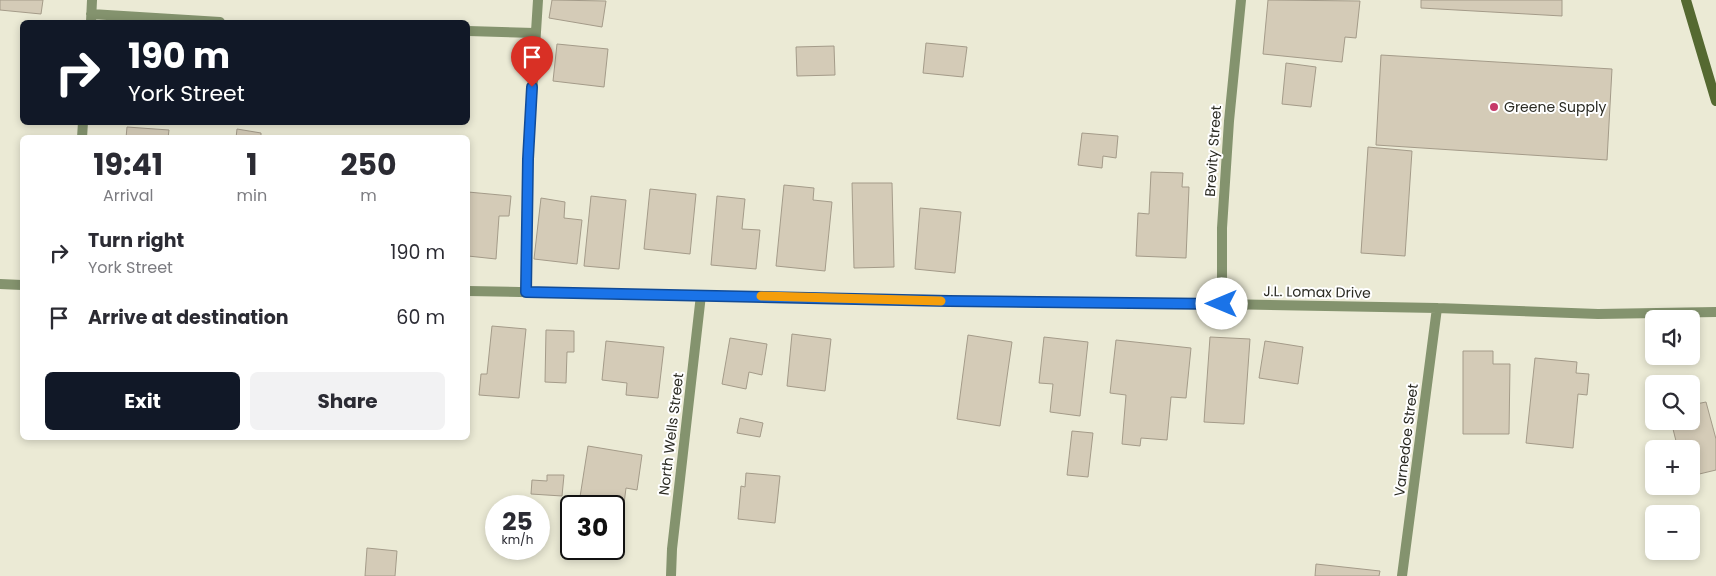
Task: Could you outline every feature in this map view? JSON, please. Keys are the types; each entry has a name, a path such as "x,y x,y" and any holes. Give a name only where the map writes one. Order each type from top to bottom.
{"main road":[{"path":"1686,0 1716,101"}],"street":[{"path":"92,0 91,18 156,20"},
{"path":"526,292 528,159 534,33 538,0"},
{"name":"Brevity Street","path":"1222,304 1222,228 1228,121 1241,0"},
{"path":"470,31 534,33"},
{"path":"0,284 20,285"},
{"name":"J.L. Lomax Drive","path":"470,291 949,301 1437,308 1598,314 1716,312"},
{"name":"North Wells Street","path":"671,576 672,548 701,295"},
{"name":"Varnedoe Street","path":"1402,576 1437,308"}],"building":[{"path":"0,0 43,0 41,14 0,10"},
{"path":"552,0 606,1 602,27 549,18"},
{"path":"1268,0 1360,1 1356,38 1345,37 1342,62 1263,54"},
{"path":"1421,0 1562,0 1562,16 1421,8"},
{"path":"926,43 967,47 963,77 923,73"},
{"path":"557,44 608,49 604,87 553,81"},
{"path":"834,46 835,75 797,76 796,47"},
{"name":"Greene Supply","path":"1381,55 1612,69 1607,160 1376,145"},
{"path":"1286,63 1316,67 1311,107 1282,104"},
{"path":"127,127 169,130 168,135 126,135"},
{"path":"237,129 261,133 261,135 236,135"},
{"path":"1082,133 1118,136 1116,158 1103,156 1102,168 1078,165"},
{"path":"1368,147 1412,151 1405,256 1361,253"},
{"path":"1151,172 1183,173 1182,187 1189,187 1186,258 1136,256 1138,213 1149,214"},
{"path":"852,183 892,183 894,267 854,268"},
{"path":"784,185 814,188 813,200 832,202 825,271 776,266"},
{"path":"650,189 696,194 690,254 644,249"},
{"path":"470,192 511,196 509,216 499,216 496,259 470,256"},
{"path":"591,196 626,200 619,269 584,266"},
{"path":"717,196 745,199 742,229 760,230 756,269 711,265"},
{"path":"541,198 565,202 564,218 582,220 577,264 534,259"},
{"path":"920,208 961,212 955,273 915,269"},
{"path":"492,326 526,329 519,398 479,395 481,374 487,374"},
{"path":"546,330 574,331 574,352 567,352 566,383 545,382"},
{"path":"792,334 831,339 825,391 787,386"},
{"path":"968,335 1012,342 1000,426 957,419"},
{"path":"1044,337 1088,342 1080,416 1050,412 1053,384 1039,383"},
{"path":"1210,337 1250,339 1244,424 1204,422"},
{"path":"730,338 767,344 762,375 749,372 746,389 722,384"},
{"path":"1116,340 1191,348 1186,398 1171,397 1167,440 1141,438 1140,446 1122,444 1126,395 1110,393"},
{"path":"606,341 664,347 658,398 626,395 627,383 602,380"},
{"path":"1265,341 1303,347 1298,384 1259,378"},
{"path":"1463,351 1493,351 1493,364 1510,364 1509,434 1463,434"},
{"path":"1535,358 1577,362 1576,373 1589,374 1587,395 1578,394 1573,448 1526,443"},
{"path":"1706,402 1716,439 1716,470 1700,474 1700,440 1676,440 1673,430 1700,430 1700,403"},
{"path":"740,418 763,423 760,437 737,433"},
{"path":"1072,431 1093,433 1088,477 1067,475"},
{"path":"588,446 642,455 637,490 626,488 625,496 580,495"},
{"path":"746,473 780,476 775,523 738,519 741,486 745,487"},
{"path":"547,475 564,475 562,495 531,494 532,480 547,481"},
{"path":"367,548 397,551 395,576 365,576"},
{"path":"1316,564 1380,571 1379,576 1315,576"}],"slow traffic":[{"path":"761,296 941,301"}],"place":[{"name":"Greene Supply","path":"1494,107"}],"route":[{"path":"532,87 528,159 526,292 949,301 1222,304"}]}
